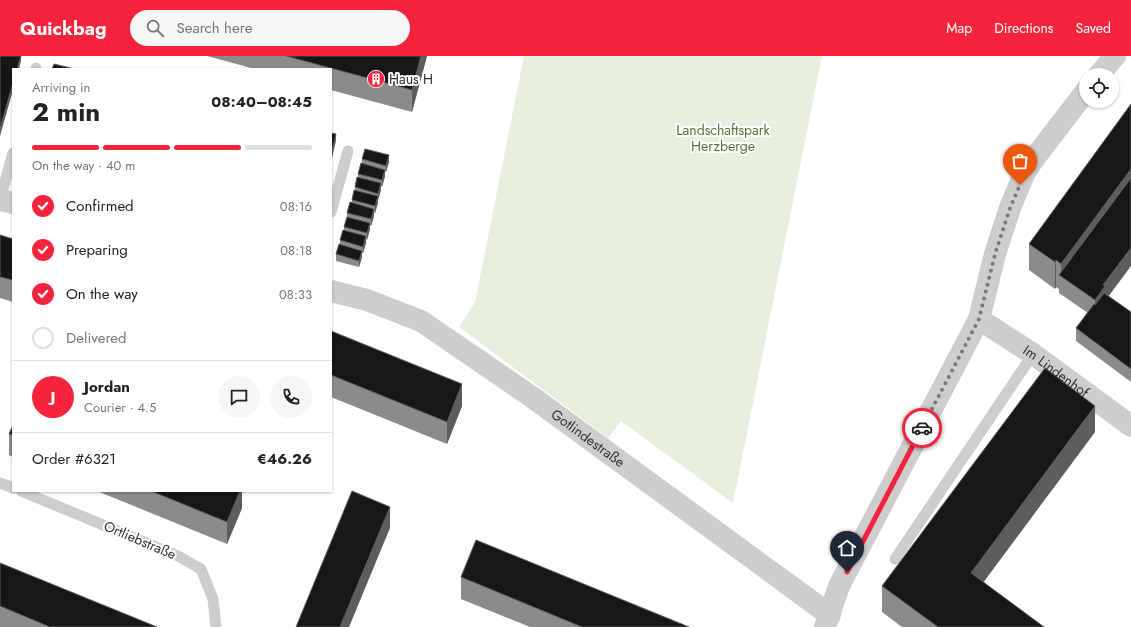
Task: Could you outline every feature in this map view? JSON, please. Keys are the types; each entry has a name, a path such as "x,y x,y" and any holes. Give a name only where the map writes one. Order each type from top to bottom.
{"street":[{"path":"1105,68 1115,56"},
{"path":"827,621 839,586 979,319 995,254 1010,208 1024,174 1079,100"},
{"path":"0,200 12,203"},
{"name":"Gotlindestraße","path":"332,290 367,300 421,321 532,397 827,621"},
{"name":"Im Lindenhof","path":"979,319 1033,354 1131,426"}],"lane":[{"path":"332,208 348,151"},
{"path":"0,200 12,157"},
{"path":"895,559 1033,354"},
{"path":"0,483 12,488"},
{"name":"Ortliebstraße","path":"23,492 178,556 201,569 213,599 216,627"}],"green space":[{"name":"Landschaftspark Herzberge","path":"524,56 822,56 733,503 621,421 608,438 459,327 475,302"}],"building":[{"path":"0,56 21,56 17,68 12,68 12,87 0,129"},
{"path":"286,56 421,56 412,90"},
{"path":"54,64 71,68 52,68"},
{"path":"1131,104 1131,169 1061,264 1056,260 1055,262 1029,244"},
{"path":"332,133 336,134 332,151"},
{"path":"365,149 389,155 386,166 362,159"},
{"path":"361,163 385,170 382,180 358,174"},
{"path":"357,177 381,183 378,194 355,187"},
{"path":"1131,178 1131,248 1103,285 1105,286 1095,300 1059,275"},
{"path":"354,190 378,196 375,206 352,200"},
{"path":"350,202 374,209 371,219 347,213"},
{"path":"347,217 370,223 367,233 344,227"},
{"path":"343,230 366,236 363,247 340,240"},
{"path":"0,235 12,239 12,280 0,277"},
{"path":"339,244 362,251 359,261 336,254"},
{"path":"1104,293 1131,312 1131,369 1076,328"},
{"path":"332,331 462,384 447,422 332,375"},
{"path":"1045,368 1095,406 971,573 1044,627 938,627 882,586"},
{"path":"12,427 12,435 9,434"},
{"path":"352,491 390,507 340,627 296,627"},
{"path":"153,492 240,492 227,522"},
{"path":"476,540 689,627 582,627 461,577"},
{"path":"0,563 157,627 50,627 0,606"}],"way so far":[{"path":"922,428 979,319 995,254 1010,208 1020,185"}],"place":[{"name":"Haus H","path":"376,79"}],"route":[{"path":"847,572 922,428"}]}
